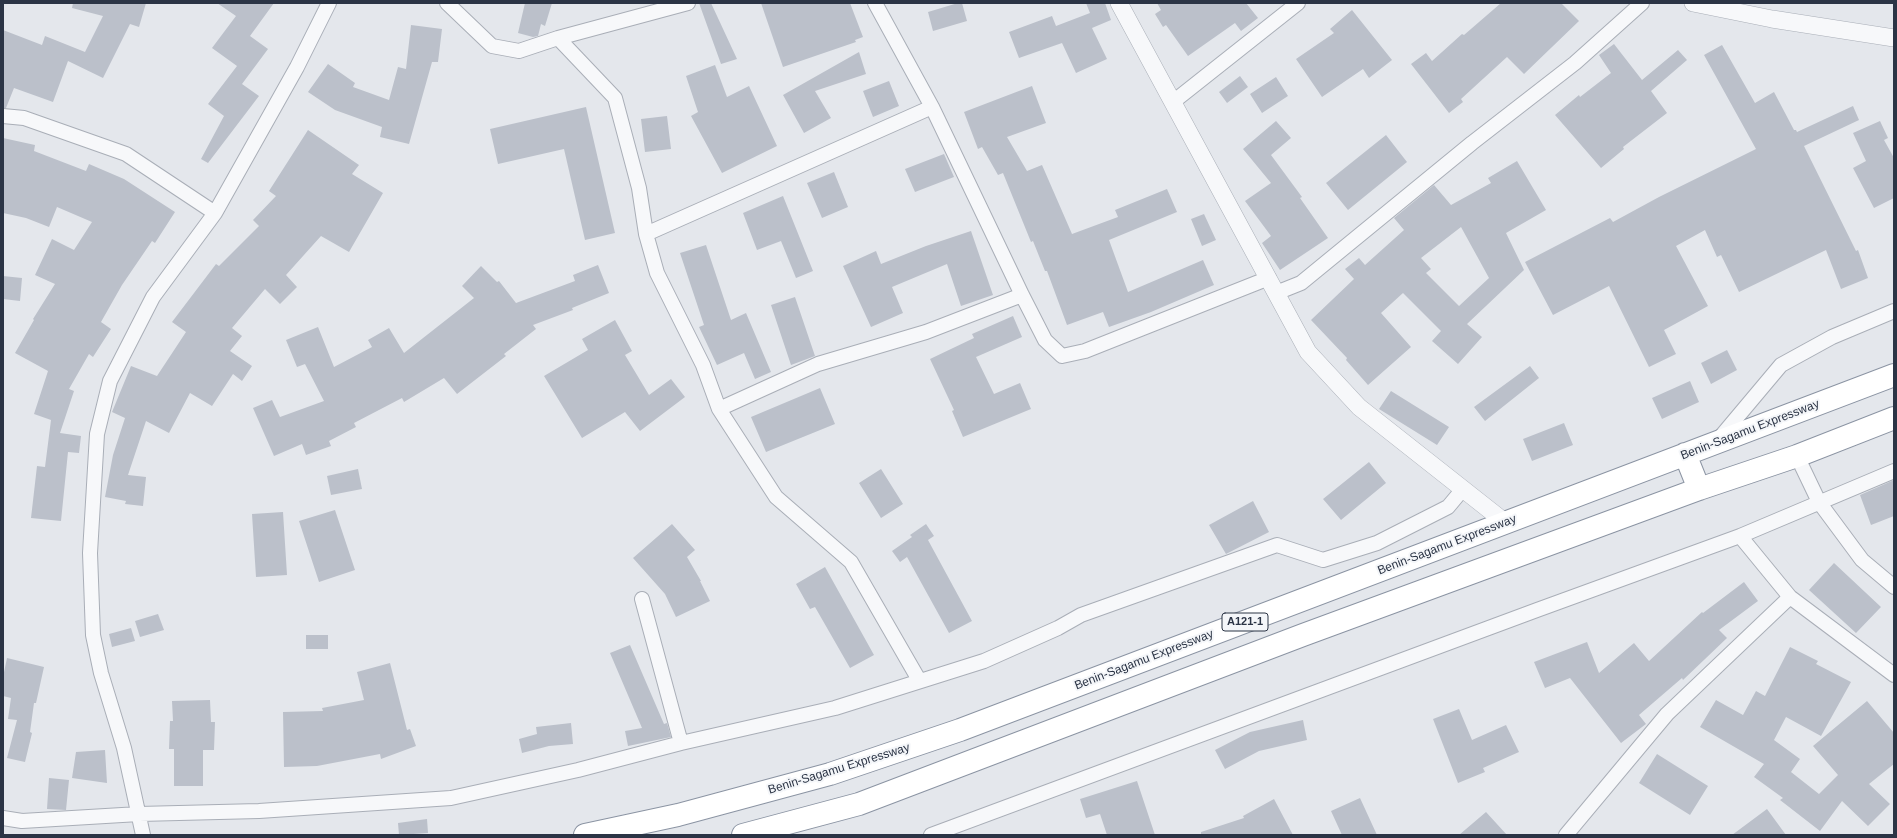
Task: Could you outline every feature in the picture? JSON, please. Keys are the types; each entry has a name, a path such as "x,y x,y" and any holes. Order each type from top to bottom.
{"highway":[{"name":"Benin-Sagamu Expressway","path":"585,835 678,815 830,774 960,730 1894,375"},
{"name":"A121-1","path":"744,835 859,804 1303,635 1699,489 1797,456 1894,418"},
{"path":"1686,454 1699,489"}],"street":[{"path":"143,835 124,748 101,673 93,635 90,553 97,434 110,381 153,297 215,213 297,66 329,3"},
{"path":"447,3 492,46 519,51 558,38 688,3"},
{"path":"875,3 932,107 1045,340 1062,356 1085,351 1269,278"},
{"path":"1119,3 1174,102 1308,352 1359,407 1506,523"},
{"path":"1174,102 1298,3"},
{"path":"1276,293 1301,283 1472,143 1575,63 1642,3"},
{"path":"1693,3 1772,19 1894,38"},
{"path":"558,38 615,98 639,188 646,234 657,273 703,365 719,409 776,497 850,562 919,680"},
{"path":"646,234 932,107"},
{"path":"3,116 24,118 126,154 215,213"},
{"path":"719,409 818,364 926,332 1022,295"},
{"path":"1716,443 1781,365 1832,337 1894,311"},
{"path":"1797,456 1819,502 1862,560 1894,587"},
{"path":"930,835 1740,536 1894,470"},
{"path":"3,818 22,821 139,814 260,811 451,798 578,770 681,743 835,708 984,660 1058,628 1081,615 1277,545 1322,560 1376,543 1448,507 1464,489"},
{"path":"1740,536 1790,597 1894,675"},
{"path":"1566,835 1667,714 1790,597"},
{"path":"642,599 681,743"}],"building":[{"path":"73,3 146,3 139,27 130,24 103,78 68,61 53,102 14,88 6,108 3,108 3,30 42,45 45,36 85,52 103,16 72,8"},
{"path":"217,3 274,3 250,36 268,49 242,84 259,96 208,163 201,159 224,116 208,104 237,66 212,48 236,16"},
{"path":"525,3 552,3 545,26 541,24 538,36 533,37 518,33"},
{"path":"699,3 711,3 737,59 721,64"},
{"path":"761,3 850,3 863,37 855,40 856,42 783,67"},
{"path":"962,3 967,21 933,31 928,12"},
{"path":"1086,3 1105,3 1111,20 1092,28 1107,59 1076,73 1062,43 1019,58 1009,32 1052,16 1056,26 1090,13"},
{"path":"1157,3 1246,3 1258,18 1241,31 1235,23 1188,56 1166,25 1163,27 1155,14 1161,10"},
{"path":"1501,3 1561,3 1579,21 1524,74 1507,57 1461,99 1463,102 1449,113 1411,64 1426,53 1432,61 1462,34 1464,35"},
{"path":"1352,10 1392,60 1369,78 1363,69 1322,97 1296,59 1334,33 1330,29"},
{"path":"411,25 442,29 438,62 432,62 409,144 380,137 382,127 335,110 308,92 328,64 355,83 353,87 389,100 398,67 406,69"},
{"path":"1614,44 1642,80 1678,50 1687,60 1651,91 1667,113 1623,147 1624,149 1601,168 1555,115 1579,95 1580,97 1611,73 1599,55"},
{"path":"1722,45 1755,103 1774,92 1794,130 1797,132 1853,106 1859,120 1804,146 1856,251 1858,250 1868,278 1841,289 1826,250 1739,292 1721,255 1717,257 1705,230 1676,246 1708,306 1664,330 1676,354 1649,367 1609,286 1553,315 1525,262 1610,218 1613,222 1659,197 1756,149 1704,55"},
{"path":"859,52 866,74 815,91 831,118 804,133 783,95"},
{"path":"715,65 727,97 749,86 777,146 722,173 691,116 698,112 686,76"},
{"path":"1240,76 1248,87 1227,103 1219,92"},
{"path":"1276,77 1288,96 1262,113 1250,94"},
{"path":"889,81 899,106 873,117 863,91"},
{"path":"1032,86 1046,123 1007,137 1027,171 1042,165 1072,234 1118,217 1115,210 1167,189 1177,212 1109,240 1128,292 1203,260 1214,285 1151,312 1109,327 1103,312 1067,325 1047,271 1045,271 1033,241 1031,242 1003,173 998,175 982,147 978,149 964,112"},
{"path":"586,107 615,233 585,240 564,149 498,164 490,129"},
{"path":"667,116 671,149 645,152 641,119"},
{"path":"1276,121 1291,138 1271,155 1302,197 1300,198 1328,238 1280,270 1262,243 1271,236 1245,201 1271,183 1243,149"},
{"path":"1880,121 1888,138 1884,140 1894,158 1894,198 1874,208 1853,168 1866,161 1853,133"},
{"path":"308,130 359,165 352,174 383,193 349,252 321,236 286,275 297,287 280,304 265,289 232,328 242,336 230,351 252,366 242,381 233,374 212,406 190,393 169,433 146,421 128,475 146,477 143,506 125,504 126,501 105,497 113,455 125,418 112,412 131,366 157,376 186,332 172,322 216,264 219,266 259,226 253,220 276,196 269,191"},
{"path":"1386,135 1407,162 1348,210 1326,183"},
{"path":"3,138 35,145 34,151 86,171 89,164 124,179 175,212 155,243 152,241 122,285 101,322 111,329 93,357 89,354 69,389 74,391 60,433 81,436 79,453 68,452 61,521 31,518 37,466 45,467 51,420 34,414 48,371 15,353 34,320 33,319 55,284 35,275 52,239 74,250 92,222 57,207 49,227 26,218 3,213"},
{"path":"944,154 954,177 915,192 905,169"},
{"path":"1517,161 1546,210 1506,233 1524,270 1467,324 1482,337 1458,364 1432,341 1441,331 1403,293 1381,313 1411,347 1368,385 1346,360 1347,358 1311,320 1354,279 1345,269 1359,258 1365,265 1404,230 1394,218 1434,185 1451,205 1491,183 1488,178","holes":["1461,227 1489,278 1459,306 1426,273 1431,269 1421,258"]},
{"path":"834,172 848,207 822,218 807,183"},
{"path":"783,196 813,271 796,278 781,241 757,250 743,213"},
{"path":"1204,214 1216,240 1202,246 1191,219"},
{"path":"971,231 993,295 961,306 947,264 892,287 903,313 871,327 843,266 876,251 881,264 926,246"},
{"path":"706,245 731,320 746,313 771,372 755,379 744,353 717,365 699,327 704,325 680,253"},
{"path":"598,265 609,293 572,308 573,310 533,325 536,329 504,354 506,356 457,394 444,378 404,402 402,398 354,423 356,427 329,441 331,446 306,455 302,444 274,456 253,408 272,400 280,417 324,401 305,364 297,367 286,340 318,327 334,367 372,347 368,340 389,328 404,353 474,298 462,286 481,266 497,282 499,281 516,303 575,281 573,275"},
{"path":"3,276 22,278 20,301 3,299"},
{"path":"795,297 815,356 791,365 771,305"},
{"path":"1013,316 1022,337 976,357 994,394 1020,383 1031,409 963,437 952,411 954,410 930,359 974,338 972,334"},
{"path":"615,320 632,351 625,355 649,395 671,379 685,397 640,431 625,412 582,438 544,376 588,350 582,339"},
{"path":"1727,350 1737,370 1711,384 1701,363"},
{"path":"1530,366 1539,378 1485,421 1474,407"},
{"path":"1690,381 1699,402 1662,419 1652,398"},
{"path":"820,388 835,424 766,452 751,417"},
{"path":"1391,391 1449,427 1437,445 1379,409"},
{"path":"1564,423 1573,445 1532,461 1523,439"},
{"path":"1369,462 1386,483 1341,520 1323,499"},
{"path":"358,469 362,489 331,495 327,476"},
{"path":"881,469 903,504 881,518 859,483"},
{"path":"1894,480 1894,516 1871,525 1860,495"},
{"path":"1253,501 1269,532 1226,554 1209,525"},
{"path":"335,510 355,570 319,582 299,521"},
{"path":"283,512 287,575 256,577 252,514"},
{"path":"672,524 695,550 687,557 701,581 710,601 676,617 665,594 633,558"},
{"path":"926,524 934,536 928,540 972,621 949,633 907,557 900,562 892,551 912,537 910,535"},
{"path":"1834,563 1881,607 1856,633 1809,590"},
{"path":"825,567 874,655 850,668 815,607 810,609 796,584"},
{"path":"1744,582 1758,601 1719,630 1727,638 1683,680 1682,678 1639,715 1646,724 1621,743 1570,678 1545,688 1534,662 1587,642 1599,673 1634,643 1649,661 1702,612 1703,613"},
{"path":"158,614 164,630 140,637 135,621"},
{"path":"131,628 135,641 112,647 109,634"},
{"path":"306,635 328,635 328,649 306,649"},
{"path":"630,645 664,724 667,723 671,737 628,746 625,731 642,728 610,653"},
{"path":"1790,647 1818,661 1816,664 1851,682 1821,736 1786,717 1774,740 1800,759 1791,772 1819,794 1838,775 1813,746 1867,701 1894,733 1894,764 1869,784 1890,804 1868,826 1842,801 1820,831 1780,800 1783,798 1754,777 1764,764 1700,727 1716,700 1743,715 1756,691 1765,696"},
{"path":"7,658 44,667 36,703 34,703 30,732 32,733 25,762 7,758 17,720 8,719 11,698 3,696 3,677"},
{"path":"390,663 407,730 410,729 416,746 381,759 380,754 317,766 284,767 283,712 323,711 322,708 364,700 357,672"},
{"path":"210,700 211,722 215,722 214,750 203,750 203,786 174,786 174,749 169,749 170,721 173,721 172,701"},
{"path":"1459,709 1472,740 1506,725 1519,752 1483,768 1485,772 1458,783 1433,719"},
{"path":"1303,720 1307,740 1259,751 1225,769 1215,750 1250,732"},
{"path":"571,723 573,744 549,746 522,753 519,739 537,734 536,727"},
{"path":"105,750 107,783 72,778 76,752"},
{"path":"1657,754 1708,786 1690,815 1639,783"},
{"path":"49,778 69,780 66,810 47,809"},
{"path":"1137,781 1155,835 1107,835 1100,814 1086,818 1080,799"},
{"path":"1360,798 1377,835 1342,835 1331,811"},
{"path":"1274,799 1293,835 1201,835 1201,832 1244,818 1243,816"},
{"path":"1767,809 1786,835 1732,835"},
{"path":"1486,812 1507,835 1459,835"},
{"path":"427,819 428,833 399,835 398,823"}]}
